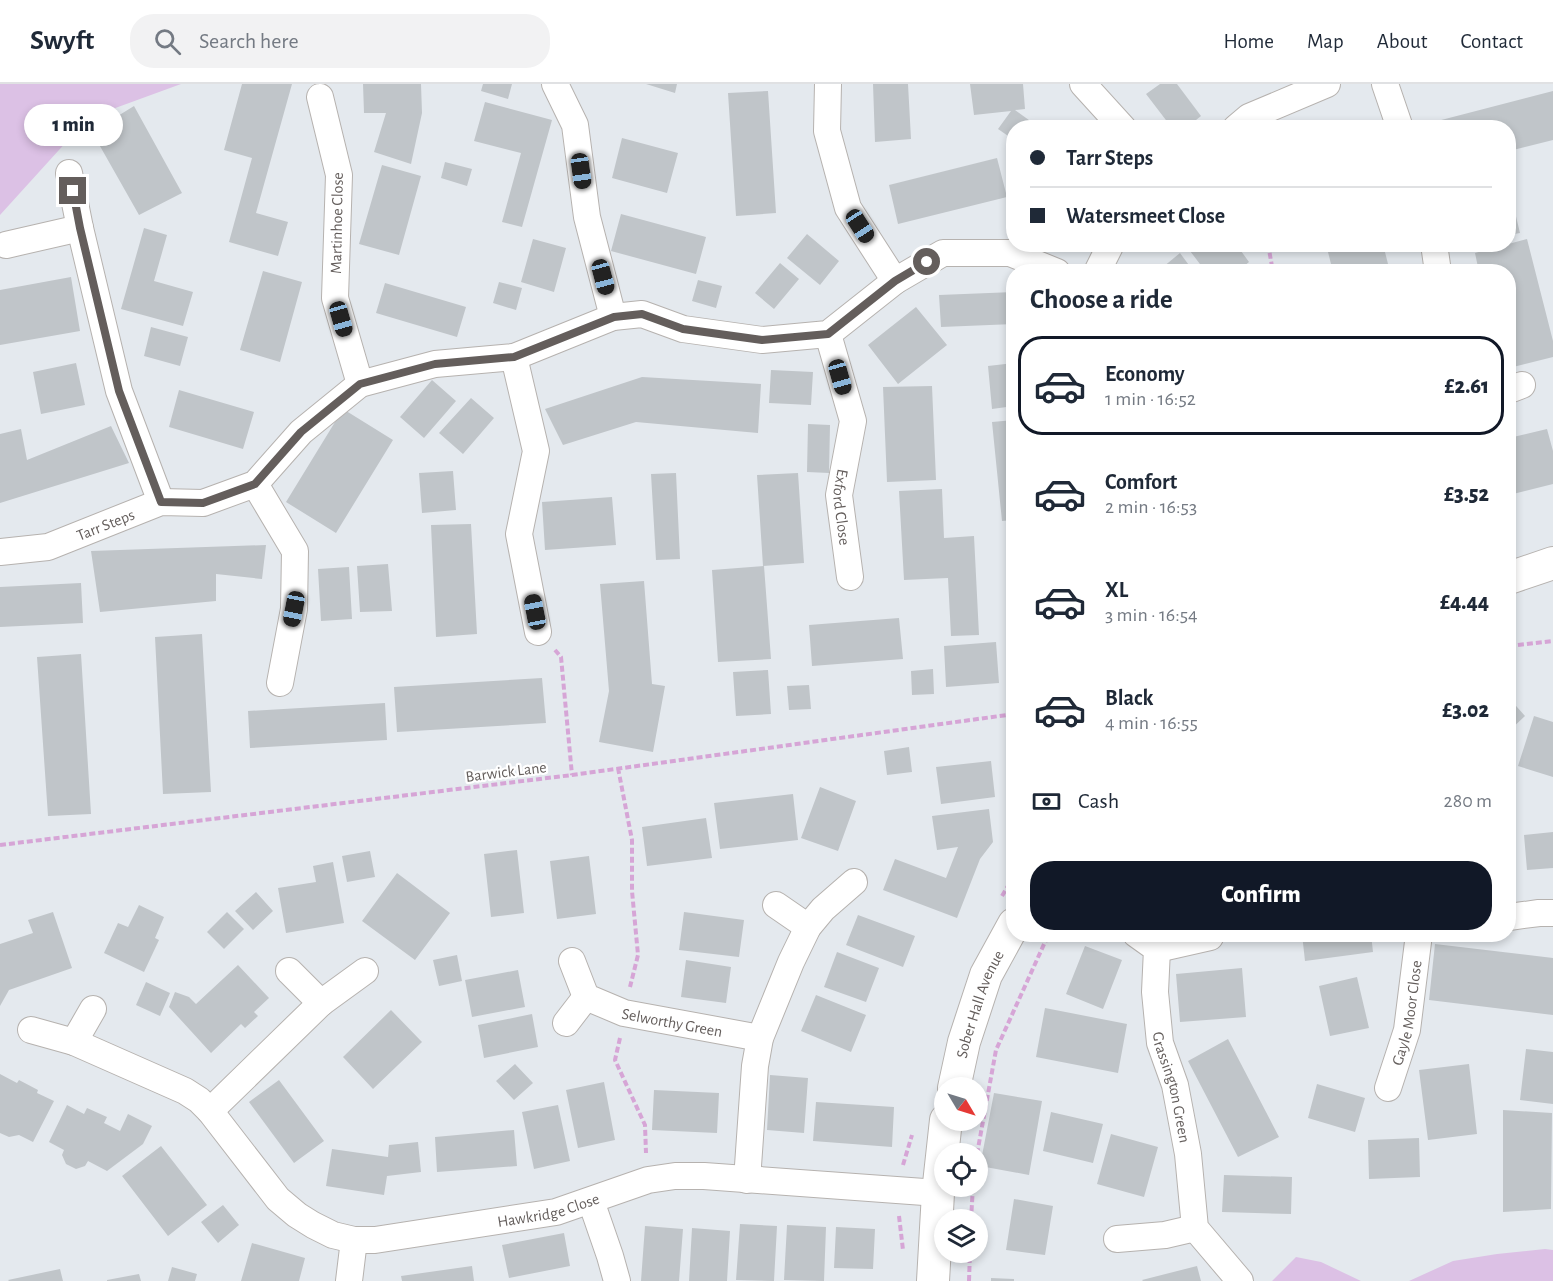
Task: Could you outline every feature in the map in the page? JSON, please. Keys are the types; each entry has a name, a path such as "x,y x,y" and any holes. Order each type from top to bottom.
{"street":[{"path":"555,84 575,125 587,216 614,317"},
{"path":"828,84 827,130 848,208 895,281"},
{"path":"1083,84 1116,120"},
{"path":"1245,120 1327,84"},
{"path":"1385,84 1397,120"},
{"name":"Martinhoe Close","path":"320,97 339,175 334,297 360,384"},
{"path":"69,173 119,391 161,502"},
{"path":"6,244 80,228"},
{"path":"828,334 895,281 943,253 1010,253 1037,264"},
{"name":"Tarr Steps","path":"0,552 48,547 161,502 203,503 255,484 301,432 360,384 435,364 514,357 614,317 642,314 683,329 762,340 828,334"},
{"name":"Exford Close","path":"828,334 853,421 839,495 850,577"},
{"path":"514,357 536,451 519,534 538,632"},
{"path":"255,484 295,550 294,609 280,683"},
{"path":"1516,576 1553,563"},
{"path":"747,1180 755,1066 760,1038 808,927 823,909 854,882"},
{"path":"776,906 808,927"},
{"path":"1516,916 1553,913"},
{"name":"Sober Hall Avenue","path":"956,1077 964,1042 986,975 1006,939"},
{"name":"Grassington Green","path":"1147,942 1160,1044 1175,1085 1188,1154 1195,1228"},
{"name":"Gayle Moor Close","path":"1388,1088 1407,1030 1418,942"},
{"path":"566,1023 586,997 572,962"},
{"path":"289,971 321,1002"},
{"path":"210,1112 321,1002 364,971"},
{"name":"Selworthy Green","path":"586,997 624,1013 760,1038"},
{"path":"74,1042 93,1009"},
{"name":"Hawkridge Close","path":"31,1030 74,1042 185,1091 199,1100 279,1199 313,1225 333,1235 354,1240 375,1240 556,1212 648,1180 675,1176 704,1176 934,1193"},
{"path":"933,1281 938,1197"},
{"path":"591,1201 616,1281"},
{"path":"1117,1239 1164,1235 1195,1228 1240,1281"},
{"path":"349,1281 354,1240"}],"path":[{"path":"538,632 561,657 572,775"},
{"path":"1516,645 1553,640"},
{"name":"Barwick Lane","path":"0,845 572,775 1006,715"},
{"path":"618,768 632,840 632,891 638,955 615,1060 645,1125 648,1180"},
{"path":"979,1143 996,1050 1045,942"},
{"path":"969,1281 970,1263"}],"shaded area":[{"path":"0,84 181,84 88,118 0,215"},
{"path":"1545,1249 1553,1250 1553,1281 1409,1281 1453,1261"},
{"path":"1296,1257 1321,1262 1361,1281 1272,1281"}],"building":[{"path":"242,84 292,84 256,213 288,222 278,256 229,242 252,158 224,150"},
{"path":"363,84 421,84 422,113 411,164 374,152 386,113 364,113"},
{"path":"483,84 512,84 508,99 481,91"},
{"path":"646,84 677,84 675,93"},
{"path":"873,84 908,84 911,139 875,142"},
{"path":"970,84 1023,84 1025,109 1015,110 1029,120 1006,120 1006,134 998,129 1011,111 974,115"},
{"path":"1160,84 1177,84 1201,116 1196,120 1166,120 1146,94"},
{"path":"768,91 776,213 736,216 728,93"},
{"path":"1553,91 1553,140 1516,149 1516,120 1441,120"},
{"path":"485,102 552,120 522,227 502,222 521,153 474,141"},
{"path":"134,106 182,193 139,215 92,132"},
{"path":"622,138 678,153 667,193 612,178"},
{"path":"997,158 1006,197 898,224 889,185"},
{"path":"445,162 472,169 467,186 441,178"},
{"path":"382,165 421,176 399,255 359,244"},
{"path":"621,214 706,237 696,274 611,251"},
{"path":"1516,216 1520,233 1516,234"},
{"path":"144,228 167,235 154,281 193,292 183,326 121,309"},
{"path":"807,234 839,261 820,285 787,258"},
{"path":"533,239 566,248 554,292 521,282"},
{"path":"1527,239 1553,341 1553,357 1516,366 1516,264 1477,264 1475,253 1516,252 1516,242"},
{"path":"1191,252 1242,252 1249,262 1247,264 1200,264"},
{"path":"1328,252 1385,252 1388,264 1331,264"},
{"path":"1180,253 1188,264 1167,264"},
{"path":"780,263 799,279 774,309 755,293"},
{"path":"263,271 302,282 280,362 240,350"},
{"path":"71,277 80,331 0,345 0,290"},
{"path":"698,280 722,286 716,308 692,301"},
{"path":"499,282 522,288 516,310 493,303"},
{"path":"385,283 466,307 457,337 376,313"},
{"path":"1006,292 1006,324 941,327 939,295"},
{"path":"916,307 947,345 898,384 868,345"},
{"path":"151,327 188,337 180,366 144,356"},
{"path":"76,363 85,405 41,414 33,372"},
{"path":"1006,364 1006,407 992,409 988,366"},
{"path":"771,370 813,372 811,405 769,403"},
{"path":"642,377 761,384 758,433 636,422 563,445 545,409"},
{"path":"432,380 456,401 424,438 400,417"},
{"path":"932,386 936,480 887,482 883,387"},
{"path":"179,390 254,412 243,449 169,427"},
{"path":"471,398 494,418 463,454 439,433"},
{"path":"343,409 393,440 336,533 286,502"},
{"path":"1006,421 1006,521 1002,521 992,422"},
{"path":"808,424 830,425 829,473 807,472"},
{"path":"111,426 129,463 0,503 0,434 21,429 27,460"},
{"path":"1547,429 1553,451 1553,484 1516,493 1516,436"},
{"path":"453,471 456,510 422,513 419,473"},
{"path":"676,473 680,559 656,560 651,474"},
{"path":"798,473 804,563 763,566 757,475"},
{"path":"942,489 944,538 974,536 979,635 951,636 948,578 904,580 899,491"},
{"path":"612,497 616,545 545,550 542,502"},
{"path":"471,524 477,634 436,637 431,525"},
{"path":"266,545 262,579 216,574 216,601 100,612 91,551"},
{"path":"388,564 392,611 360,612 357,566"},
{"path":"764,566 771,659 718,662 712,570"},
{"path":"349,567 352,619 321,621 318,569"},
{"path":"644,581 652,684 665,686 653,752 599,742 609,691 600,584"},
{"path":"81,583 83,623 0,627 0,587"},
{"path":"899,618 903,659 812,666 809,625"},
{"path":"202,634 211,792 163,794 155,637"},
{"path":"996,642 999,683 946,687 944,646"},
{"path":"81,654 91,814 48,816 37,657"},
{"path":"933,669 934,694 912,695 911,671"},
{"path":"768,670 771,714 736,716 733,672"},
{"path":"542,678 546,723 397,732 394,687"},
{"path":"809,685 811,709 789,710 787,686"},
{"path":"385,703 387,740 250,748 248,711"},
{"path":"1516,706 1525,716 1516,724"},
{"path":"1534,716 1553,722 1553,777 1518,766"},
{"path":"909,747 912,772 887,775 884,751"},
{"path":"991,761 995,797 941,804 936,767"},
{"path":"820,787 856,801 838,851 801,838"},
{"path":"793,794 798,840 720,849 714,803"},
{"path":"989,809 993,842 980,859 957,918 883,890 895,859 946,878 958,847 937,850 932,816"},
{"path":"706,818 712,858 647,866 642,827"},
{"path":"1553,832 1553,868 1527,870 1524,835"},
{"path":"517,850 524,913 491,917 484,854"},
{"path":"370,851 375,877 347,882 342,856"},
{"path":"589,856 596,914 557,919 550,861"},
{"path":"333,862 344,923 286,933 278,888 316,882 313,866"},
{"path":"397,873 450,913 415,960 362,921"},
{"path":"256,892 273,911 253,930 235,911"},
{"path":"139,905 164,917 155,938 159,940 144,972 104,953 118,923 128,927"},
{"path":"53,912 72,968 9,990 0,1006 0,944 33,933 28,920"},
{"path":"227,912 244,929 224,949 207,932"},
{"path":"684,912 744,920 739,957 679,950"},
{"path":"858,915 915,936 903,967 846,945"},
{"path":"1303,942 1372,942 1373,952 1305,961"},
{"path":"1435,944 1553,958 1553,1015 1429,1000"},
{"path":"1085,946 1122,960 1103,1009 1066,994"},
{"path":"837,952 879,968 866,1002 824,987"},
{"path":"457,955 462,981 439,986 433,960"},
{"path":"686,960 731,967 726,1003 681,997"},
{"path":"238,965 269,998 254,1012 258,1016 245,1028 241,1024 211,1053 169,1007 175,992 189,997 196,1004"},
{"path":"1242,968 1246,1017 1180,1022 1176,974"},
{"path":"518,970 525,1007 472,1017 465,980"},
{"path":"1357,977 1369,1028 1330,1036 1319,986"},
{"path":"146,982 170,993 160,1016 136,1005"},
{"path":"816,995 866,1015 851,1052 801,1031"},
{"path":"1045,1008 1127,1024 1118,1073 1036,1057"},
{"path":"391,1010 422,1042 373,1089 343,1057"},
{"path":"532,1014 538,1047 484,1058 478,1025"},
{"path":"1228,1039 1279,1137 1238,1157 1188,1061"},
{"path":"1526,1049 1553,1052 1553,1104 1520,1100"},
{"path":"515,1064 533,1083 514,1100 496,1081"},
{"path":"1469,1064 1477,1134 1428,1140 1419,1070"},
{"path":"0,1074 17,1083 19,1080 38,1090 37,1093 54,1101 33,1142 19,1135 9,1137 0,1133"},
{"path":"770,1075 808,1078 804,1133 767,1130"},
{"path":"279,1080 324,1141 294,1163 249,1102"},
{"path":"604,1082 615,1140 578,1148 566,1090"},
{"path":"1317,1084 1365,1098 1355,1132 1308,1118"},
{"path":"654,1090 719,1093 717,1133 652,1130"},
{"path":"994,1093 1042,1101 1029,1175 988,1167 988,1143 984,1143"},
{"path":"816,1102 894,1107 892,1147 813,1141"},
{"path":"67,1105 84,1114 87,1108 107,1117 104,1123 120,1131 128,1114 152,1126 143,1144 107,1171 88,1161 85,1166 76,1169 66,1164 62,1155 64,1150 49,1142"},
{"path":"558,1105 570,1161 534,1169 522,1112"},
{"path":"1503,1110 1552,1113 1551,1209 1503,1212"},
{"path":"1051,1112 1103,1124 1093,1163 1043,1151"},
{"path":"514,1130 517,1166 437,1172 435,1137"},
{"path":"1111,1134 1158,1147 1144,1197 1097,1184"},
{"path":"1419,1138 1420,1177 1369,1179 1368,1140"},
{"path":"418,1142 421,1172 387,1176 384,1195 326,1186 332,1149 388,1157 389,1145"},
{"path":"161,1146 207,1205 168,1236 122,1176"},
{"path":"1224,1175 1292,1177 1291,1214 1222,1212"},
{"path":"1014,1199 1053,1206 1045,1255 1006,1250"},
{"path":"223,1205 239,1225 218,1243 201,1222"},
{"path":"740,1224 777,1226 774,1281 736,1280"},
{"path":"787,1225 826,1227 824,1281 784,1280"},
{"path":"645,1226 683,1229 679,1281 641,1281"},
{"path":"836,1227 875,1229 873,1269 834,1268"},
{"path":"692,1228 730,1231 727,1281 689,1281"},
{"path":"564,1233 570,1266 509,1278 502,1245"},
{"path":"252,1243 305,1258 299,1281 241,1281"},
{"path":"472,1266 474,1281 402,1281 401,1276"},
{"path":"1197,1266 1201,1281 1142,1280"},
{"path":"172,1267 197,1274 195,1281 168,1281"},
{"path":"60,1269 63,1281 8,1280"},
{"path":"139,1274 141,1281 107,1281 107,1280"},
{"path":"991,1278 1014,1279 1014,1281 991,1281"}],"route":[{"path":"73,191 119,391 161,502 203,503 255,484 301,432 360,384 435,364 514,357 614,317 642,314 683,329 762,340 828,334 895,281 927,262"}]}
